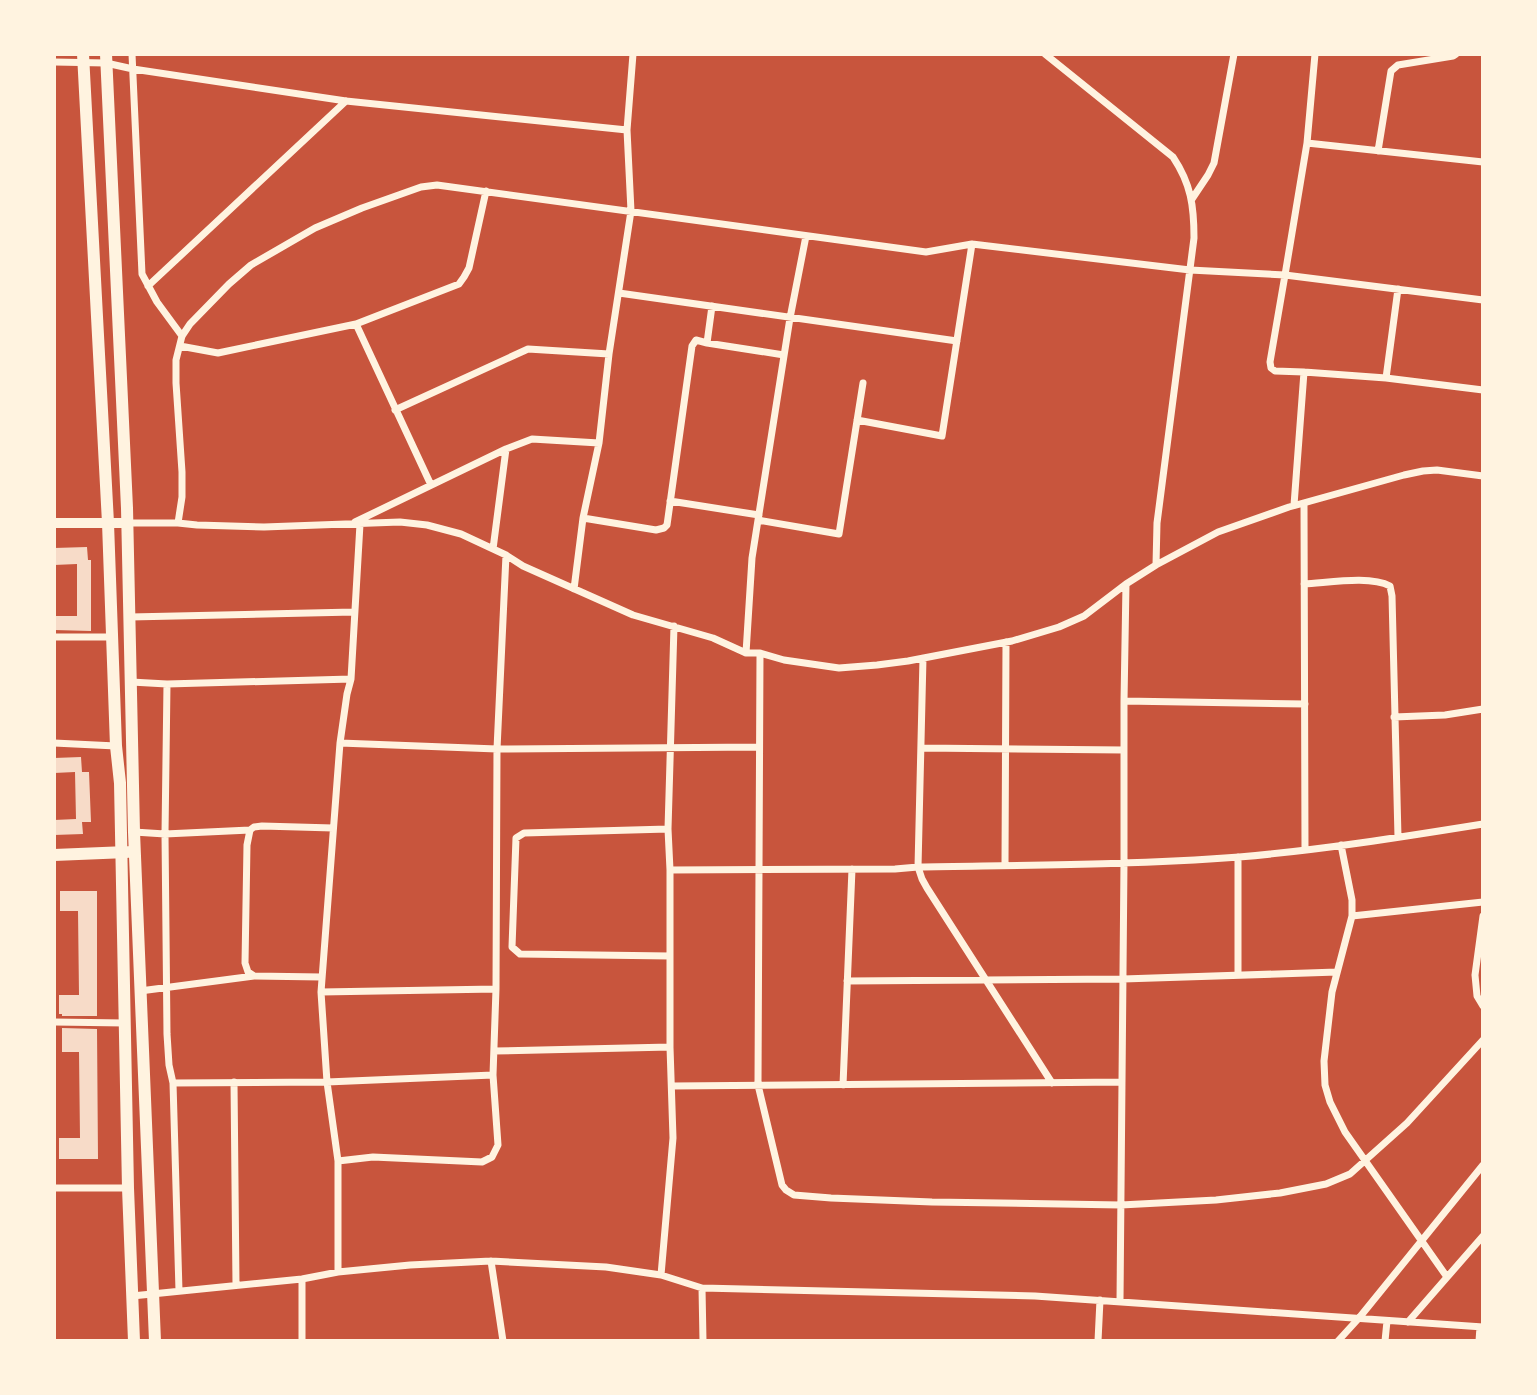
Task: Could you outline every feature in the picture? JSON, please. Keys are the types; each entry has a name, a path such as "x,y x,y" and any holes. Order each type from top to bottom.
{"main road":[{"path":"83,58 108,523 116,746 140,991 155,1341"},
{"path":"106,59 128,523 134,832 128,852 125,1023 134,1341"},
{"path":"54,855 128,852"}],"street":[{"path":"132,54 142,268 157,302 182,336"},
{"path":"575,589 583,518 599,443 609,354 631,211 626,130 633,54"},
{"path":"1045,54 1173,157 1181,169 1192,199 1194,238 1157,523 1156,565"},
{"path":"1192,199 1214,163 1234,54"},
{"path":"1315,54 1307,143 1271,368 1275,371 1386,378 1483,390"},
{"path":"1378,151 1391,71 1398,65 1456,54"},
{"path":"57,59 106,59 132,69 346,101 626,130"},
{"path":"148,286 346,101"},
{"path":"1307,143 1483,162"},
{"path":"178,523 183,485 176,360 182,336 190,324 251,265 315,228 421,187 437,185 486,191 926,252 972,244 1190,270 1284,275 1483,300"},
{"path":"180,346 218,353 356,324 459,284 469,268 486,191"},
{"path":"746,653 752,558 790,318 806,236"},
{"path":"857,420 942,436 972,244"},
{"path":"1386,378 1398,289"},
{"path":"619,293 957,341"},
{"path":"707,343 712,306"},
{"path":"356,324 431,485"},
{"path":"583,518 656,530 662,530 667,525 692,346 696,340 784,355"},
{"path":"395,410 528,349 609,354"},
{"path":"1294,505 1304,372"},
{"path":"670,501 839,534 863,383"},
{"path":"351,523 532,439 599,443"},
{"path":"493,549 506,449"},
{"path":"54,523 178,523 264,527 351,523 426,525 461,534 523,566 633,615 713,638 746,653 839,667 923,658 1006,642 1059,627 1084,616 1156,565 1218,532 1294,505 1423,471 1437,470 1483,477"},
{"path":"1304,503 1305,850"},
{"path":"338,1272 338,1161 327,1082 321,977 340,743 346,694 351,679 360,524"},
{"path":"338,1161 373,1157 482,1163 492,1157 498,1145 493,1075 497,749 506,555"},
{"path":"1304,584 1369,580 1390,586 1398,837"},
{"path":"1119,1301 1126,584"},
{"path":"130,617 354,612"},
{"path":"661,1275 673,1138 668,829 674,626"},
{"path":"54,637 112,637"},
{"path":"1005,865 1006,642"},
{"path":"760,653 758,1085 782,1185 786,1191 794,1195 919,1202 1121,1205 1216,1200 1280,1193 1326,1184 1350,1174 1407,1123 1483,1040"},
{"path":"923,658 918,867 922,879 1052,1083"},
{"path":"131,682 167,684 351,679"},
{"path":"167,684 165,834 168,1048 173,1083 178,1291"},
{"path":"1124,701 1305,704"},
{"path":"1394,717 1445,715 1483,709"},
{"path":"54,743 116,746"},
{"path":"340,743 497,749 759,747"},
{"path":"921,748 1124,750"},
{"path":"670,870 852,869 1238,857 1483,824"},
{"path":"134,832 165,834 250,830 262,825 333,828"},
{"path":"668,829 524,833 516,838 512,947 520,954 670,956"},
{"path":"250,830 247,845 245,963 248,972 254,976"},
{"path":"1341,845 1352,900 1352,916 1332,992 1326,1047 1325,1085 1329,1102 1345,1132 1447,1277"},
{"path":"1238,857 1238,975"},
{"path":"843,1085 852,869"},
{"path":"1352,916 1483,902"},
{"path":"1483,916 1475,975 1477,996 1483,1006"},
{"path":"847,981 1123,979 1337,972"},
{"path":"140,991 254,976 321,977"},
{"path":"321,992 496,989"},
{"path":"54,1022 125,1023"},
{"path":"494,1051 670,1048"},
{"path":"173,1083 327,1082 493,1075"},
{"path":"234,1082 236,1285"},
{"path":"672,1086 1122,1082"},
{"path":"1338,1341 1483,1165"},
{"path":"54,1188 128,1188"},
{"path":"1408,1322 1483,1236"},
{"path":"132,1296 302,1279 338,1272 491,1261 606,1267 661,1275 702,1288 1035,1296 1481,1327 1479,1341"},
{"path":"491,1261 503,1341"},
{"path":"302,1279 302,1341"},
{"path":"702,1288 703,1341"},
{"path":"1098,1341 1100,1300"},
{"path":"1385,1341 1387,1321"}],"building":[{"path":"87,547 88,560 91,560 91,631 54,630 54,616 77,616 77,564 54,565 54,548"},
{"path":"81,757 82,772 89,772 91,822 82,822 83,834 54,835 54,820 76,819 75,772 54,773 54,758"},
{"path":"60,891 97,891 97,1016 59,1014 59,995 79,995 78,911 60,911"},
{"path":"62,1028 97,1029 98,1159 59,1159 59,1138 80,1138 79,1052 62,1052"}]}
